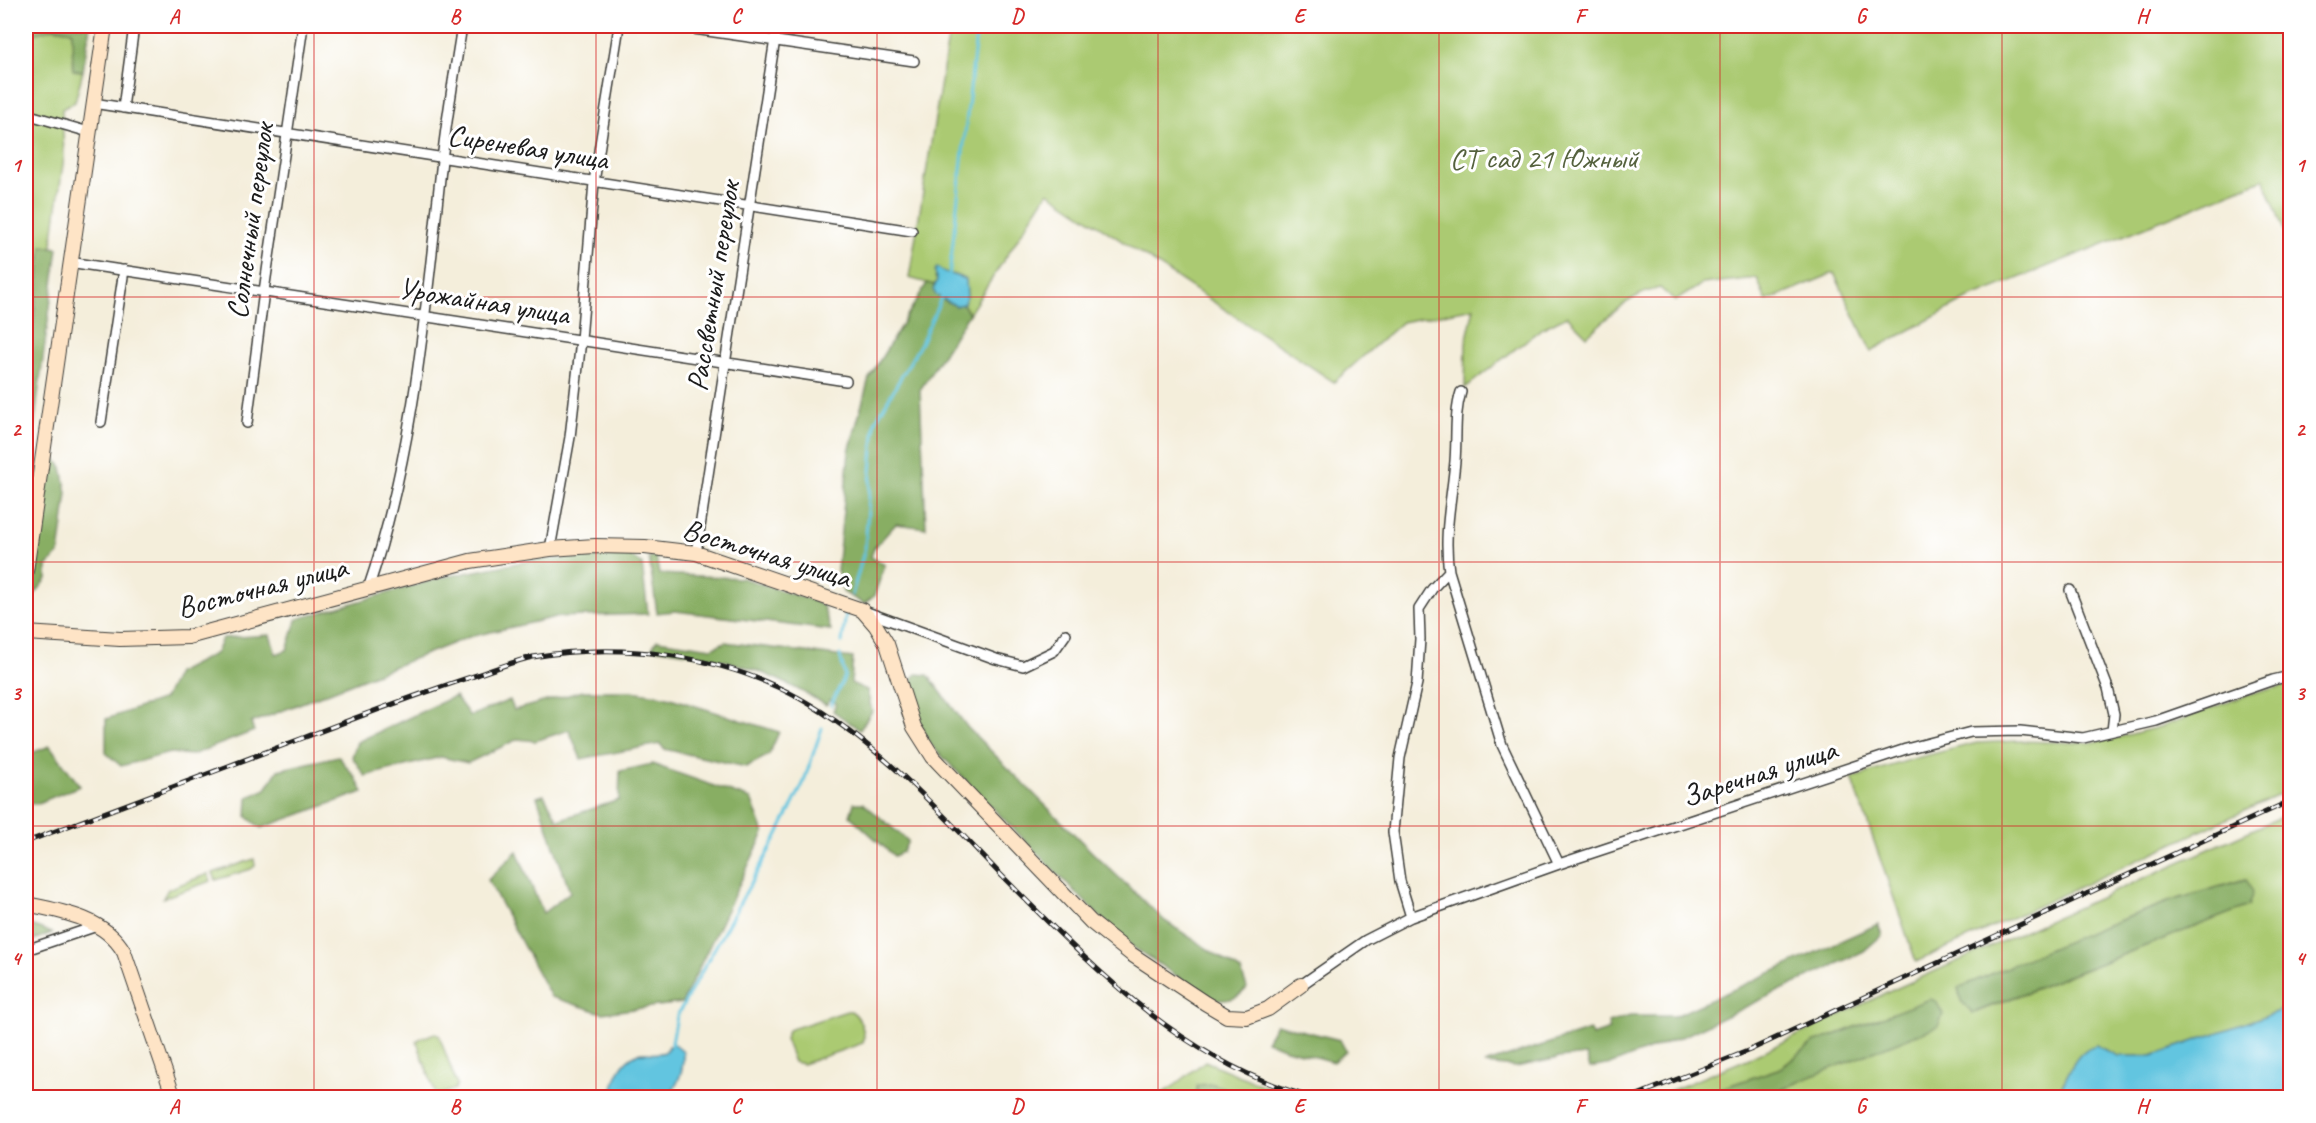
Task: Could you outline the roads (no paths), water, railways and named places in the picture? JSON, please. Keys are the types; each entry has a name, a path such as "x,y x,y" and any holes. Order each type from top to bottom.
{"street":[{"path":"26,571 105,26"},
{"path":"123,108 134,26"},
{"name":"Солнечный переулок","path":"247,423 303,26"},
{"path":"368,589 386,536 405,448 426,316 443,158 462,26"},
{"path":"550,549 570,437 581,340 594,182 619,26"},
{"path":"673,26 914,61"},
{"name":"Рассветный переулок","path":"696,553 777,26"},
{"name":"Сиреневая улица","path":"93,103 912,231"},
{"path":"26,114 89,132"},
{"name":"Урожайная улица","path":"69,262 846,381"},
{"path":"101,422 120,269"},
{"path":"1461,392 1456,407 1453,487 1447,527 1446,553 1449,571 1502,745 1558,864"},
{"name":"Восточная улица","path":"26,633 120,639 188,637 470,561 550,549 595,546 645,547 696,553 861,610 876,626 887,644 914,727 933,757 1091,922 1131,954 1227,1016 1247,1017 1268,1009 1301,985"},
{"path":"1411,917 1400,880 1393,832 1400,758 1418,683 1419,609 1449,571"},
{"path":"2070,590 2108,688 2114,714 2112,731"},
{"path":"861,610 996,659 1023,666 1054,651 1066,634"},
{"name":"Заречная улица","path":"1301,985 1366,940 1411,917 1558,864 1906,749 1971,732 2020,731 2083,738 2156,721 2290,676"},
{"path":"26,904 68,915 110,933 124,952 174,1098"},
{"path":"26,950 97,926"}],"water":[{"path":"937,267 966,280 967,297 963,304 956,306 936,295 933,290 937,281 935,271"},
{"path":"2290,1007 2290,1097 2056,1097 2076,1059 2088,1048 2096,1045 2118,1056 2152,1056"},
{"path":"674,1045 683,1051 683,1064 678,1081 669,1097 613,1097 616,1078 626,1061 637,1054 665,1052 669,1046"}],"waterway":[{"path":"949,277 977,26"},
{"path":"852,595 865,548 875,422 921,343 943,294"},
{"path":"842,642 846,613"},
{"path":"831,705 845,676 840,655"},
{"path":"671,1048 677,1016 776,838 803,784 822,728"}],"railway":[{"path":"26,842 389,705 505,665 533,657 567,653 601,651 669,655 736,671 768,683 828,716 856,736 908,780 1073,946 1145,1009 1183,1037 1224,1062 1267,1082 1314,1098"},
{"path":"1630,1098 1750,1050 2290,801"}],"park label":[{"name":"СТ сад 21 Южный","path":"1544,158"}]}
